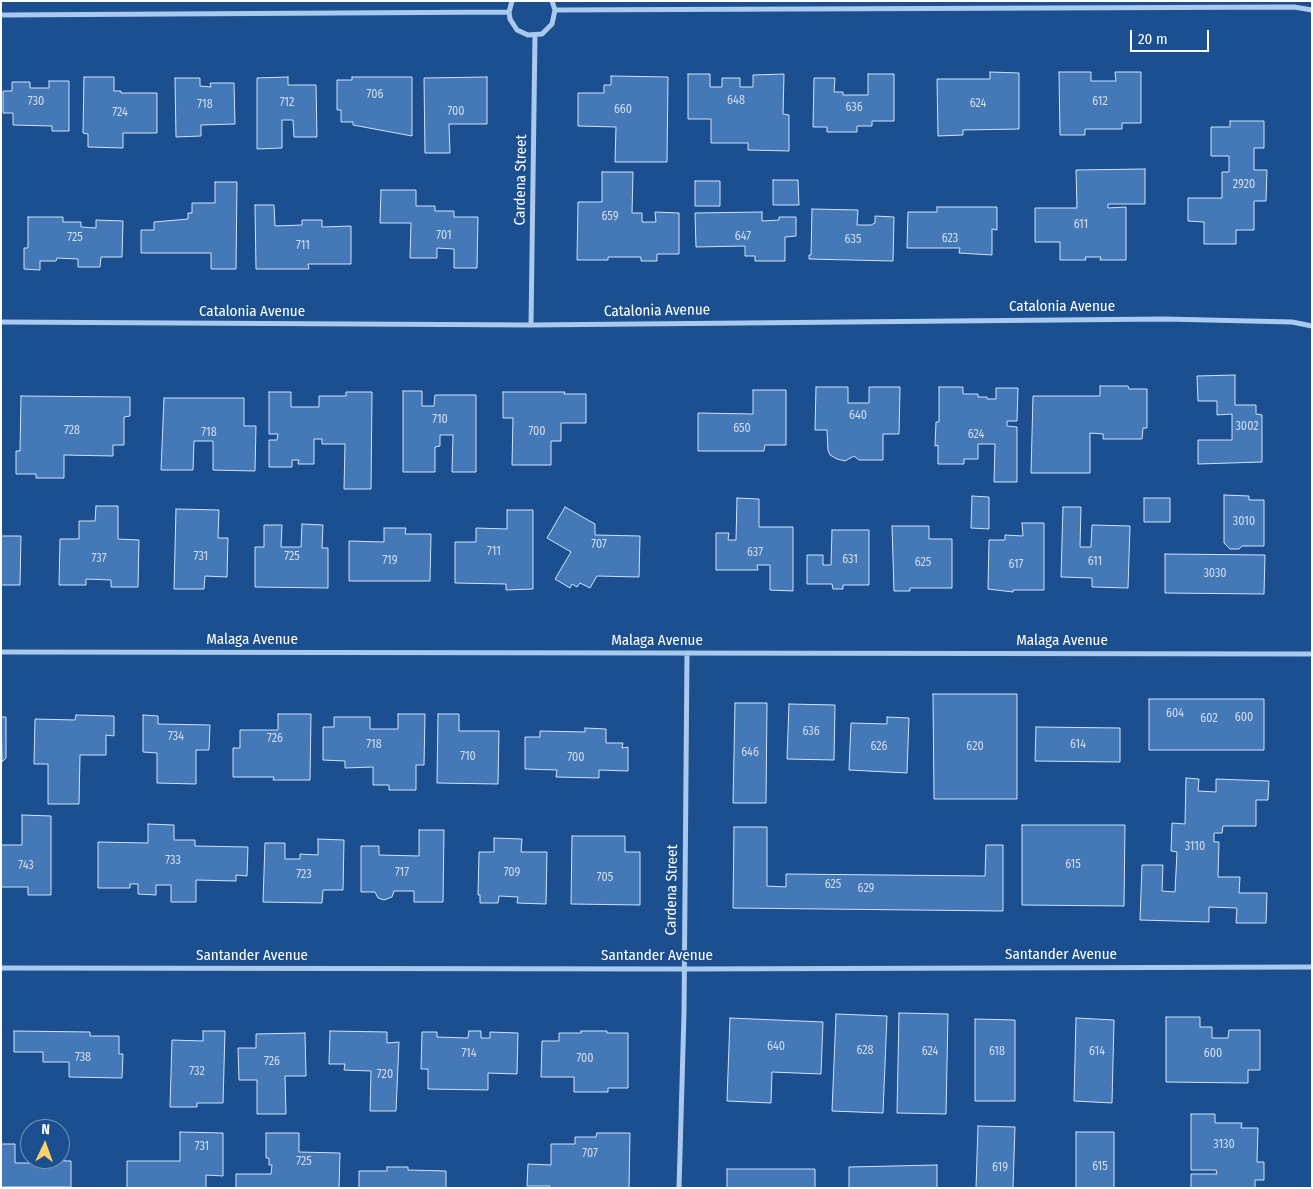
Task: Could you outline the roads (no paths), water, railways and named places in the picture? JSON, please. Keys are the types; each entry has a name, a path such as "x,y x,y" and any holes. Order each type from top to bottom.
{"street":[{"path":"512,1 509,12 510,19 517,30 528,36 548,30 556,10 552,1"},
{"path":"556,10 1294,7 1312,10"},
{"path":"1,15 509,12"},
{"name":"Cardena Street","path":"531,325 535,35"},
{"name":"Catalonia Avenue","path":"1,322 531,325 1165,320 1292,322 1312,326"},
{"name":"Malaga Avenue","path":"1,652 1312,654"},
{"name":"Cardena Street","path":"679,1188 688,653"},
{"name":"Santander Avenue","path":"1,968 684,969 1312,967"}]}
